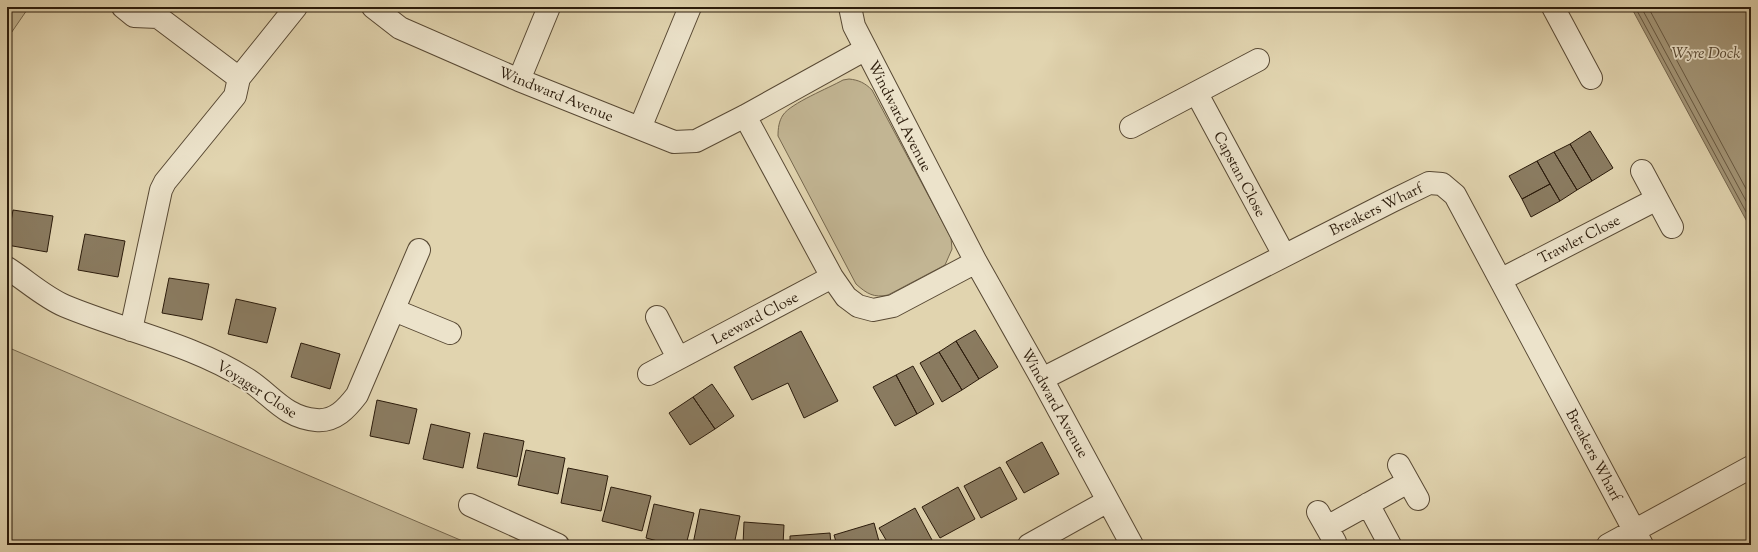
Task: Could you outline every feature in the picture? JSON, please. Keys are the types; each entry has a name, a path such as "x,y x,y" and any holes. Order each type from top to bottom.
{"street":[{"path":"123,7 134,16 158,17 239,78"},
{"path":"132,330 161,190 169,175 235,96 239,78 296,7"},
{"name":"Windward Avenue","path":"373,7 400,28 520,80 674,142 696,141 745,116 866,49 976,262 1042,379 1132,545"},
{"path":"520,80 549,7"},
{"path":"640,128 690,7"},
{"path":"850,7 854,26 866,49"},
{"path":"1553,7 1592,78"},
{"path":"1131,127 1197,94 1258,60"},
{"name":"Capstan Close","path":"1197,94 1284,255"},
{"path":"745,116 832,277 846,296 858,306 873,310 893,306 976,262"},
{"path":"1642,171 1672,227"},
{"name":"Breakers Wharf","path":"1042,379 1418,188 1429,183 1442,184 1455,195 1502,279 1638,538"},
{"name":"Trawler Close","path":"1502,279 1656,199"},
{"name":"Voyager Close","path":"7,268 64,305 211,359 249,380 273,401 300,418 318,421 335,418 348,408 357,395 419,250"},
{"name":"Leeward Close","path":"649,374 832,277"},
{"path":"394,310 450,333"},
{"path":"656,317 678,358"},
{"path":"1608,545 1638,538 1751,467"},
{"path":"1327,527 1408,482"},
{"path":"1043,542 1108,501"},
{"path":"1368,504 1390,545"},
{"path":"470,505 558,545"}],"shaded area":[{"path":"7,7 29,7 7,39"},
{"path":"849,79 862,82 872,90 951,238 952,249 945,265 888,295 879,296 871,294 856,284 778,136 781,120 787,110 843,80"},
{"path":"7,347 472,545 7,545"}],"water":[{"name":"Wyre Dock","path":"1631,7 1751,7 1751,229"}],"building":[{"path":"1590,131 1613,168 1592,181 1570,144"},
{"path":"1570,144 1592,181 1577,190 1554,152"},
{"path":"1554,152 1577,190 1560,201 1537,161"},
{"path":"1537,161 1550,184 1522,199 1509,176"},
{"path":"1550,184 1560,201 1531,217 1522,199"},
{"path":"13,210 53,216 47,252 7,245"},
{"path":"85,234 125,241 118,277 78,270"},
{"path":"169,278 209,284 202,320 162,313"},
{"path":"236,299 276,308 267,343 228,334"},
{"path":"975,330 998,367 979,379 956,341"},
{"path":"801,331 838,401 804,418 788,383 752,400 734,367"},
{"path":"956,341 979,379 962,390 939,352"},
{"path":"301,343 340,354 330,389 291,377"},
{"path":"939,352 962,390 942,402 920,363"},
{"path":"913,366 934,404 917,414 896,375"},
{"path":"896,375 917,414 895,426 873,387"},
{"path":"712,384 734,416 715,429 693,397"},
{"path":"693,397 715,429 690,445 669,413"},
{"path":"377,400 417,409 409,444 370,436"},
{"path":"431,424 470,433 463,468 423,459"},
{"path":"484,433 524,441 517,477 477,468"},
{"path":"1042,442 1059,474 1024,493 1006,462"},
{"path":"526,450 565,458 558,494 518,485"},
{"path":"1000,467 1017,499 981,518 964,486"},
{"path":"568,468 608,476 601,511 561,503"},
{"path":"611,487 651,496 642,531 602,521"},
{"path":"958,487 975,519 940,538 922,507"},
{"path":"654,504 694,513 686,545 673,545 646,538"},
{"path":"915,508 932,540 923,545 889,545 879,528"},
{"path":"700,509 740,516 734,545 693,544"},
{"path":"744,522 784,525 783,545 743,545"},
{"path":"874,523 880,545 837,545 834,535"},
{"path":"830,533 831,545 790,545 790,536"}]}
